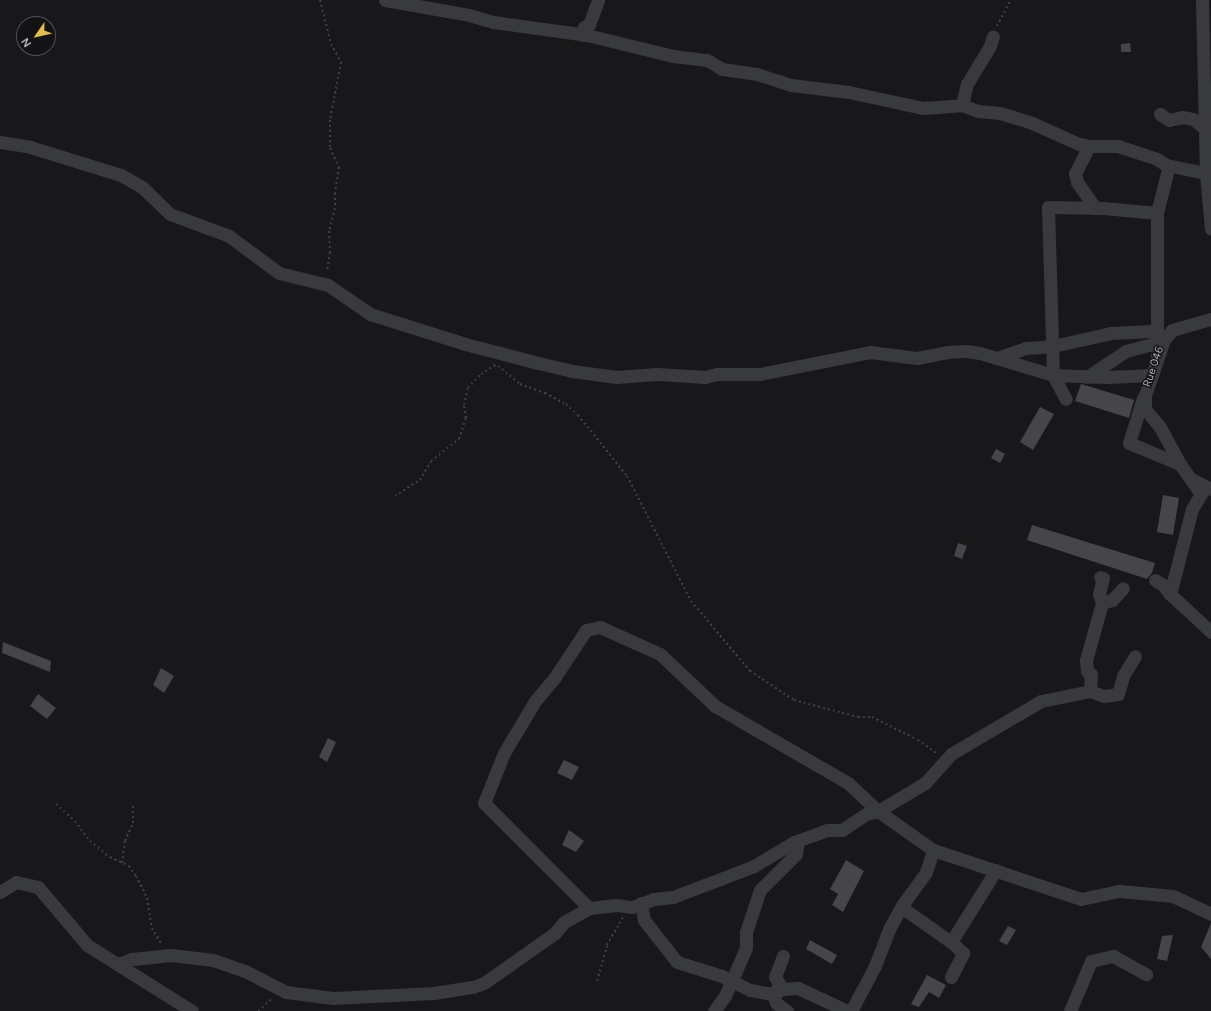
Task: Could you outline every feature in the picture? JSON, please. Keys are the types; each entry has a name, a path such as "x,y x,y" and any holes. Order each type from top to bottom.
{"street":[{"path":"386,0 469,15 494,22 583,35 673,56 707,60 722,69 757,74 791,85 850,92 923,108 945,108 962,105 1032,123 1089,146 1118,146 1169,165 1209,174"},
{"path":"583,35 584,27 589,24 598,0"},
{"path":"1202,0 1204,128 1209,174 1211,229"},
{"path":"962,105 967,84 990,46 993,36"},
{"path":"1160,114 1163,118 1169,120 1182,116 1193,119 1204,128"},
{"path":"0,142 30,147 121,175 142,188 170,214 229,236 274,270 328,285 370,314 482,349 572,371 617,377 657,374 705,377 717,374 760,374 870,352 917,358 946,352 966,351 997,358 1053,375 1087,377 1152,375"},
{"path":"1089,146 1075,173 1077,182 1095,208"},
{"path":"1157,360 1157,214 1169,165"},
{"path":"1066,399 1053,375 1048,207 1095,208 1157,214"},
{"name":"Rue 046","path":"1192,480 1180,464 1160,427 1145,409 1145,395 1164,340 1172,330 1211,319"},
{"path":"997,358 1026,348 1053,346 1111,333 1151,331 1156,339"},
{"path":"1087,377 1126,351 1156,339"},
{"path":"1145,395 1129,443 1180,464"},
{"path":"1192,480 1211,489"},
{"path":"1192,480 1201,494 1192,509 1162,583 1211,632"},
{"path":"1090,691 1091,674 1087,671 1086,660 1102,603 1099,594 1103,578 1100,577"},
{"path":"1102,603 1112,600 1122,588"},
{"path":"590,908 484,803 504,753 534,701 555,677 586,630 600,627 660,654 715,706 848,783 878,812 933,850 1081,899 1120,891 1173,896 1211,914"},
{"path":"118,964 132,959 171,955 220,961 286,992 333,998 434,993 473,987 489,979 555,933 564,922 590,908 636,904 673,897 754,866 798,841 827,830 842,830 866,814 878,812 925,783 951,754 1040,701 1090,691 1104,696 1118,694 1123,676 1135,656"},
{"path":"714,1011 737,983 746,948 746,932 760,890 796,854 798,841"},
{"path":"851,1011 875,966 889,929 903,904 926,872 933,850"},
{"path":"951,942 996,870"},
{"path":"0,892 16,882 38,887 87,945 192,1011"},
{"path":"636,904 644,920 677,962 773,994 783,989 798,988 847,1011"},
{"path":"903,904 904,909 951,942 963,953 951,977"},
{"path":"773,994 780,985 775,977 783,956"},
{"path":"1070,1011 1091,961 1113,956 1146,974"},
{"path":"773,994 776,1003 787,1011"}],"path":[{"path":"320,0 330,44 341,62 330,120 330,148 339,167 334,193 335,208 329,230 331,239 326,280 328,285"},
{"path":"993,36 1000,17 1012,4 1011,0"},
{"path":"482,349 520,384 545,393 566,404 578,415 627,476 691,601 750,671 794,700 844,714 877,720 932,748 946,761"},
{"path":"395,496 420,480 431,461 459,439 466,418 464,405 468,388 481,374 497,364"},
{"path":"56,804 75,821 90,841 122,863 129,866 142,884 152,928 171,955"},
{"path":"122,863 125,841 133,823 133,804"},
{"path":"597,981 611,935 636,904"},
{"path":"258,1011 266,1003 286,992"}],"building":[{"path":"1130,43 1131,52 1121,52 1121,44"},
{"path":"1081,384 1134,400 1129,418 1075,401"},
{"path":"1040,407 1054,414 1033,450 1020,442"},
{"path":"996,449 1005,454 1000,463 991,458"},
{"path":"1163,495 1179,498 1173,535 1157,532"},
{"path":"1032,525 1155,563 1152,573 1147,579 1027,540"},
{"path":"958,543 967,546 962,559 954,556"},
{"path":"3,642 51,661 50,672 2,653"},
{"path":"161,668 174,676 164,693 153,685"},
{"path":"38,694 56,708 47,719 30,706"},
{"path":"328,738 336,742 327,762 319,757"},
{"path":"564,760 579,767 572,780 557,773"},
{"path":"569,830 584,841 576,852 562,845"},
{"path":"846,860 864,871 843,912 832,905 838,894 830,889"},
{"path":"1211,923 1211,959 1201,947"},
{"path":"1008,926 1016,930 1007,945 999,941"},
{"path":"1173,935 1167,961 1157,959 1162,936"},
{"path":"810,940 837,955 832,964 806,949"},
{"path":"927,975 946,985 939,998 929,992 919,1007 911,1004"}]}
